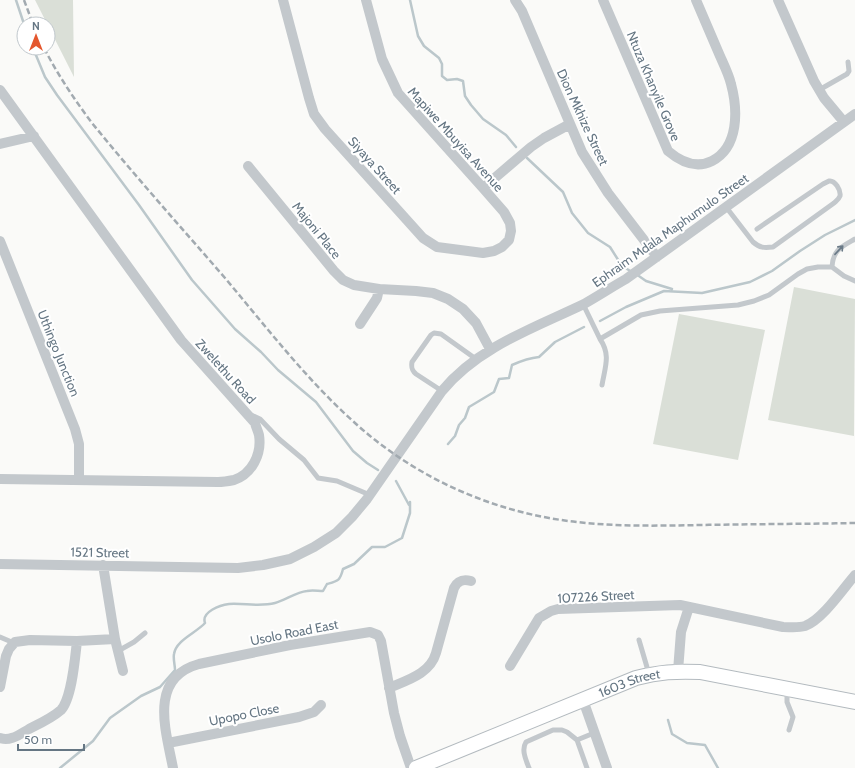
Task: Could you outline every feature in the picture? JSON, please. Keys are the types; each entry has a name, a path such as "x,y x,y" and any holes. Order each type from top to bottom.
{"street":[{"name":"Siyaya Street","path":"283,0 314,114 325,129 423,238 437,247 475,252 494,252 502,247 508,240 511,231 510,223"},
{"name":"Mapiwe Mbuyisa Avenue","path":"366,0 382,59 398,93 504,212 510,223"},
{"name":"Dion Mkhize Street","path":"515,0 522,11 582,152 608,193 657,257"},
{"name":"Ntuza Khanyile Grove","path":"603,0 668,151 678,160 692,165 706,164 719,158 728,148 735,115 731,83 696,0"},
{"path":"778,0 814,81 824,98 844,122"},
{"name":"Zwelethu Road","path":"0,90 181,340 255,423 259,435 259,446 256,461 246,474 234,480 218,482 0,479"},
{"name":"Ephraim Mdala Maphumulo Street","path":"200,567 238,568 263,565 290,559 314,547 336,533 352,517 370,495 442,391 453,378 476,359 490,349 583,304 626,279 855,114"},
{"path":"483,188 531,147 570,124"},
{"path":"0,144 34,136"},
{"name":"Majoni Place","path":"248,166 343,280 354,285 379,289 416,290 433,293 448,299 463,309 476,323 490,349"},
{"name":"Uthingo Junction","path":"0,240 75,428 78,444 78,479"},
{"path":"360,324 377,298 379,289"},
{"name":"1521 Street","path":"0,564 200,567"},
{"path":"103,565 115,639 123,671"},
{"name":"107226 Street","path":"510,666 539,618 558,609 671,605 689,607 784,627 798,627 806,625 819,617 855,575"},
{"path":"389,688 417,676 425,671 434,660 454,588 460,580 463,579 472,581"},
{"path":"678,671 681,632 689,607"},
{"name":"Usolo Road East","path":"173,768 164,721 168,690 174,678 190,666 290,645 370,632 378,635 381,641 389,688 400,736 411,768"},
{"path":"0,687 6,656 9,649 19,641 77,641 115,639"},
{"path":"0,738 14,738 56,714 64,706 69,693 77,641"},
{"name":"1603 Street","path":"416,768 649,674 678,671 700,672 855,702"},
{"path":"583,700 607,768"},
{"name":"Upopo Close","path":"168,743 299,717 314,712 321,705"}],"lane":[{"path":"819,90 847,74 849,71 848,62"},
{"path":"726,207 753,242 758,246 765,248 773,246 834,203 840,198 839,189 834,182 830,181 823,184 757,229"},
{"path":"832,267 833,258 837,250 855,239"},
{"path":"600,339 641,315 660,310 738,305 754,301 769,295 807,269 832,267 844,276 855,281"},
{"path":"583,304 605,346 607,356 602,385"},
{"path":"442,391 416,374 413,371 412,366 412,362 431,335 434,333 441,334 476,359"},
{"path":"248,415 260,419 279,439 304,460 318,478 337,481 370,495"},
{"path":"118,651 134,642 145,633"},
{"path":"0,637 14,644"},
{"path":"639,640 649,674"},
{"path":"787,690 787,702 793,717 789,730"},
{"path":"529,768 523,746 526,742 557,730 566,732 577,740 587,768"},
{"path":"577,740 594,733"}],"shaded area":[{"path":"35,0 73,0 74,77 56,41 56,16 43,16"},
{"path":"794,287 855,299 854,436 768,420"},
{"path":"679,314 765,330 738,460 653,444"}],"waterway":[{"path":"16,0 21,16"},
{"path":"410,0 418,36 424,46 439,58 442,64 442,76 447,80 457,79 463,81 465,96 471,105 483,119 506,135 516,147"},
{"path":"36,56 45,77 57,95 139,205 192,280 235,329 261,352 278,370 316,402 353,451 378,470"},
{"path":"527,158 563,192 572,213 588,233 610,247 622,266 632,272"},
{"path":"600,321 626,307 664,291 702,293 750,282 772,271 825,235 855,220"},
{"path":"636,274 646,281 672,289"},
{"path":"448,444 455,436 469,407 494,392 499,379 509,378 512,365 539,357 555,342 584,327"},
{"path":"396,481 409,505"},
{"path":"60,768 93,741 110,718 141,696 160,687 175,670 174,656 178,645 205,623 208,612 229,604 269,604 279,602 295,594 303,592 323,591 327,584 340,578 343,569 354,564 372,547 385,547 402,538 410,513 410,502"},
{"path":"668,720 672,734 687,743 705,745 718,768"}],"railway":[{"path":"24,0 30,16"},
{"path":"48,56 66,87 92,123 272,335 320,389 376,441 421,471 445,484 496,505 568,521 644,526 855,523"}]}
